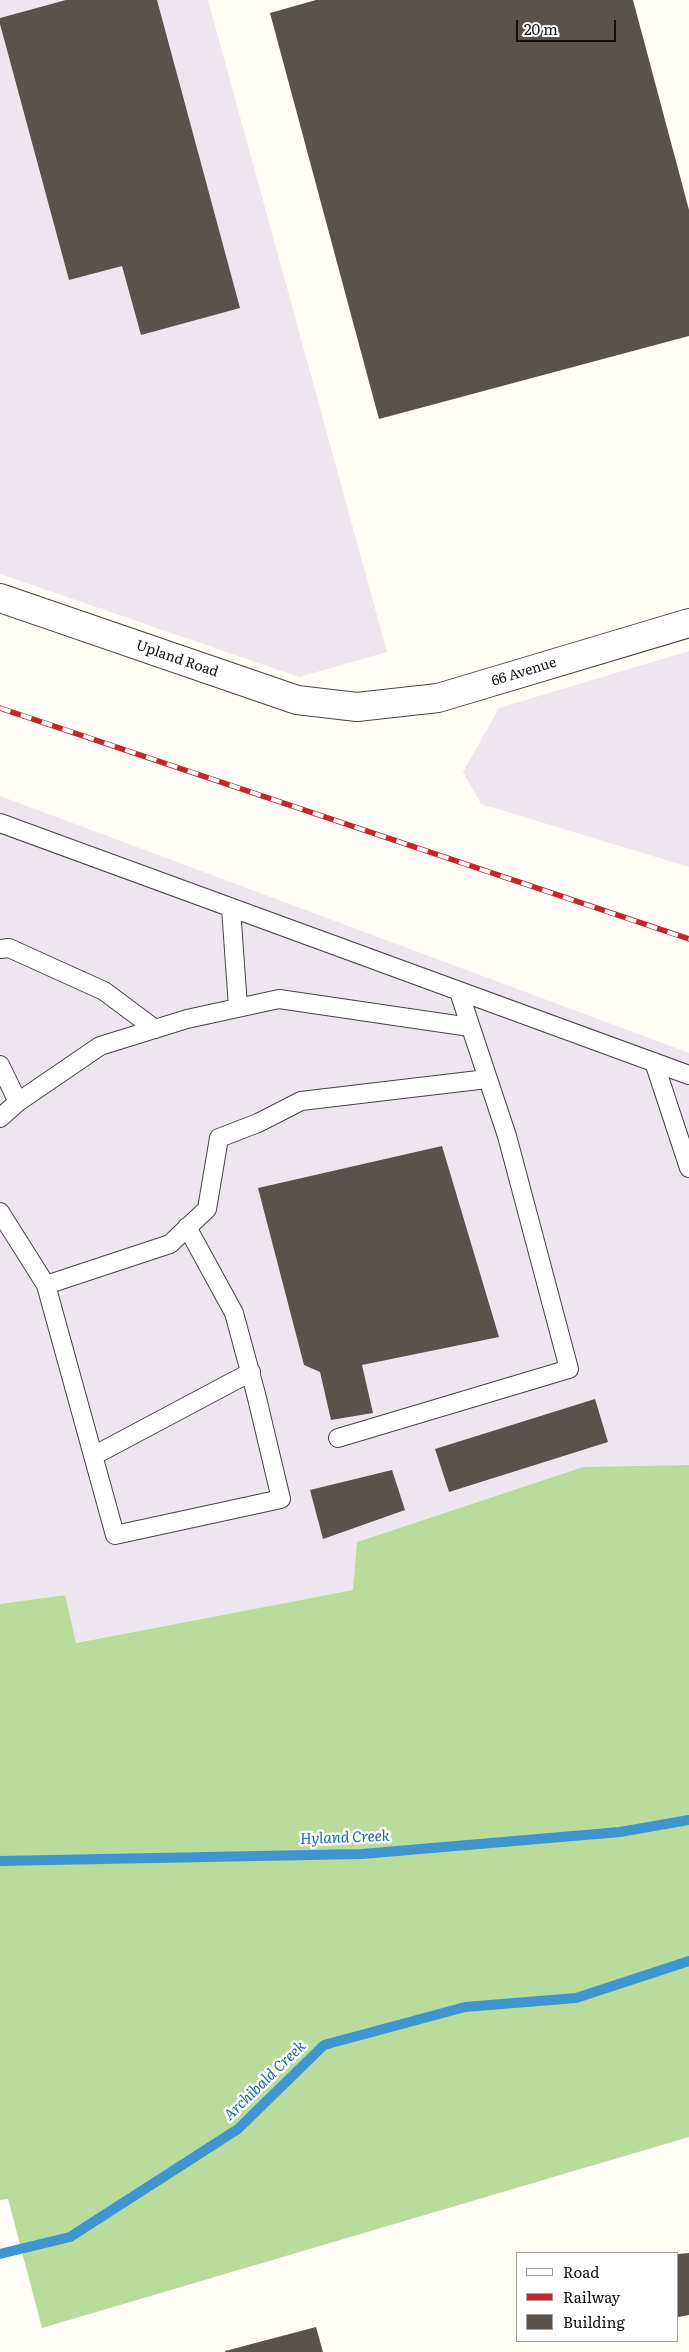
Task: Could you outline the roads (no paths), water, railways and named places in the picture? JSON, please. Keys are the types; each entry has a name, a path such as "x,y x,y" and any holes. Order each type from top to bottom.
{"street":[{"name":"Upland Road","path":"0,598 298,700 357,707"},
{"name":"66 Avenue","path":"357,707 438,698 689,623"}],"lane":[{"path":"0,823 689,1075"},
{"path":"231,908 238,1007"},
{"path":"0,949 9,948 104,991 155,1029"},
{"path":"338,1438 569,1369 507,1136 458,992"},
{"path":"0,1118 18,1102 100,1046 238,1007 278,999 470,1026"},
{"path":"654,1062 689,1168"},
{"path":"0,1066 18,1102"},
{"path":"46,1285 170,1244 207,1209 219,1138 258,1123 301,1101 487,1079"},
{"path":"0,1212 46,1285 114,1535 281,1499 251,1372 234,1313 187,1227"},
{"path":"93,1456 251,1372"}],"waterway":[{"name":"Hyland Creek","path":"0,1861 362,1854 620,1832 689,1820"},
{"name":"Archibald Creek","path":"0,2254 70,2237 238,2129 324,2045 465,2007 576,1998 689,1961"}],"railway":[{"path":"0,708 689,939"}]}
